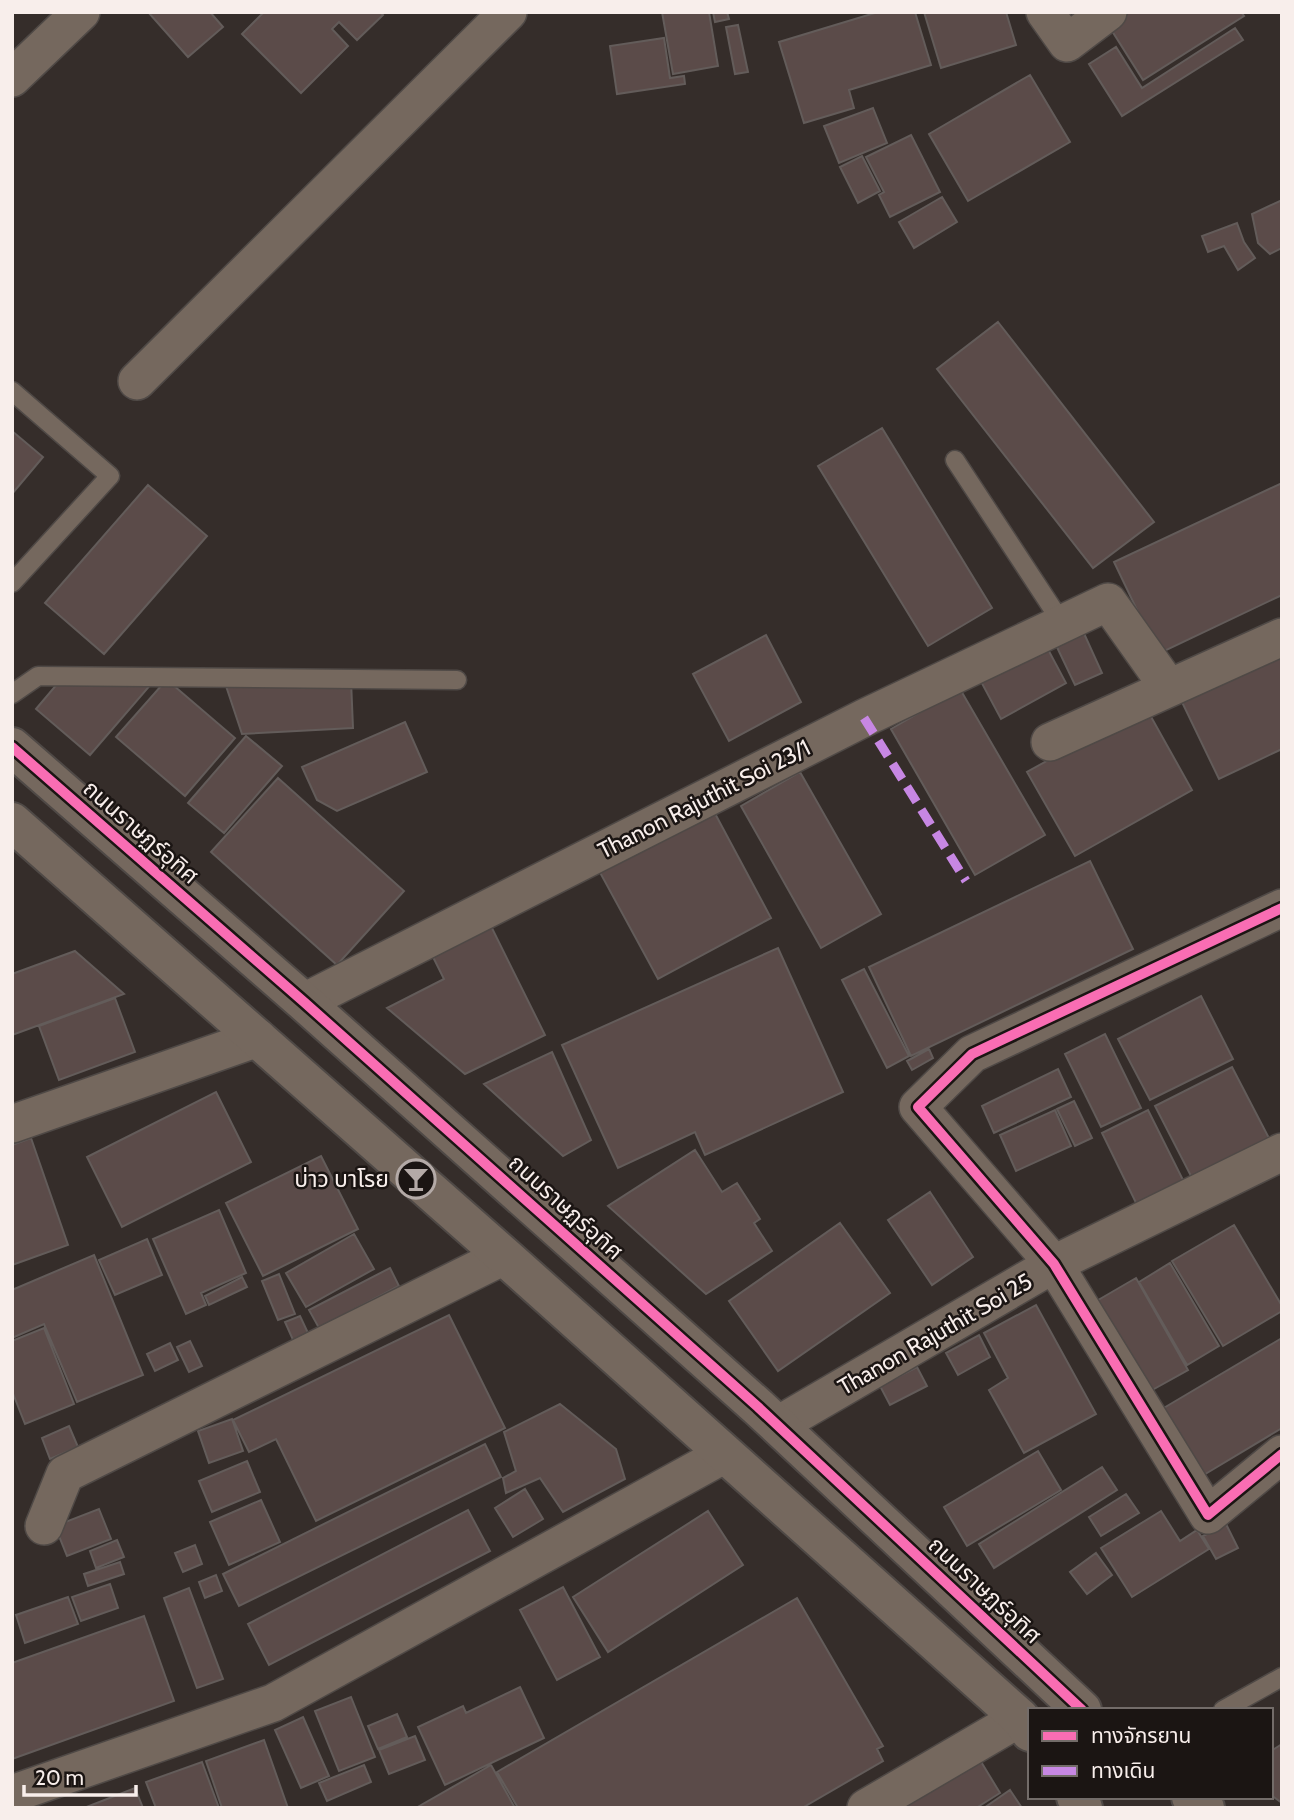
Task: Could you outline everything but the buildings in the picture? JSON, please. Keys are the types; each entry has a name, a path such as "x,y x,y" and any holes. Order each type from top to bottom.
{"street":[{"path":"12,78 81,12"},
{"path":"137,382 508,12"},
{"path":"1045,12 1068,43 1108,12"},
{"name":"Thanon Rajuthit Soi 23/1","path":"304,1002 864,718 1108,602 1169,688"},
{"path":"1050,742 1282,637"},
{"name":"ถนนราษฏร์อุทิศ","path":"12,747 304,1002 778,1425 1080,1708"},
{"path":"12,822 503,1256 1025,1725 866,1808"},
{"path":"1282,908 972,1054 918,1107 1054,1264 1208,1515 1282,1454"},
{"path":"12,1124 258,1038"},
{"name":"Thanon Rajuthit Soi 25","path":"778,1425 1054,1264 1282,1152"},
{"path":"44,1526 65,1474 503,1256"},
{"path":"12,1794 273,1703 725,1454"}],"lane":[{"path":"12,391 110,476 12,583"},
{"path":"955,460 1062,623"},
{"path":"12,694 38,676 457,680"},
{"path":"1227,1708 1282,1677"}],"marked path":[{"path":"864,718 966,881"}],"cycle path":[{"path":"12,747 304,1002 758,1407 1080,1708"},
{"path":"1282,908 972,1054 918,1107 1054,1264 1208,1515 1282,1454"}],"place":[{"name":"บ่าว บาโรย","path":"416,1179"}]}
